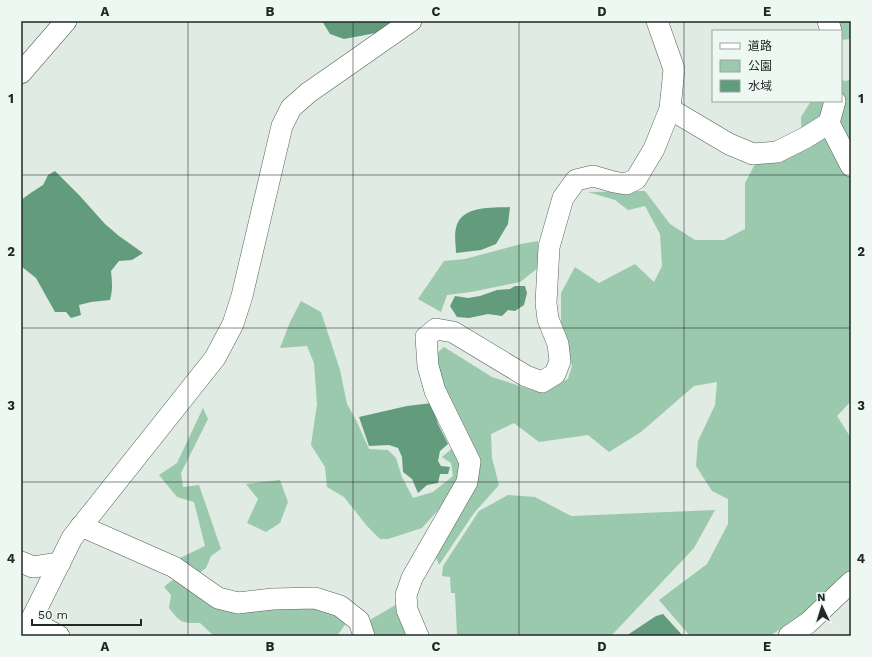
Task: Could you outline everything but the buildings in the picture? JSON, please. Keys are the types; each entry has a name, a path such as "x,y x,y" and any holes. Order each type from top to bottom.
{"street":[{"path":"21,73 66,21"},
{"path":"59,636 27,628 72,538 215,358 233,324 242,296 282,126 291,108 308,93 411,21"},
{"path":"418,636 408,610 406,595 412,578 467,482 470,462 435,391 428,366 426,336 436,330 453,332 526,376 542,382 555,374 560,361 558,344 548,319 546,303 549,247 563,198 576,180 593,176 626,184 636,179 654,149 670,109 674,69 658,23 639,21"},
{"path":"670,109 729,144 753,154 777,152 805,138 829,123 836,102"},
{"path":"829,123 851,166"},
{"path":"82,526 174,567 218,598 238,603 273,598 314,598 340,606 359,621 364,636"},
{"path":"21,562 33,567 60,563"},
{"path":"791,635 808,623 851,582"}],"green space":[{"path":"834,21 851,21 851,39 842,40 842,30 840,30"},
{"path":"851,79 851,175 849,176 851,178 851,401 837,416 851,438 851,569 793,622 769,636 690,636 659,600 707,564 728,524 728,499 712,491 696,466 698,441 715,405 717,382 694,386 641,432 609,452 588,435 539,442 514,423 491,434 492,458 499,485 474,513 439,565 435,555 472,489 438,379 433,356 444,347 492,377 538,392 568,379 572,366 561,326 561,293 575,267 599,283 635,264 654,282 662,266 660,234 645,206 628,210 615,200 588,192 645,191 670,224 695,240 724,240 745,229 745,183 756,162 802,147 801,117 810,102 842,102 842,80 846,81"},
{"path":"538,241 538,268 520,282 471,292 447,295 441,312 418,299 444,261 465,259"},
{"path":"301,301 321,312 340,370 347,404 369,449 388,450 396,458 402,477 413,498 433,492 453,476 451,463 442,457 455,446 464,467 448,499 422,528 388,539 380,539 367,526 344,497 327,487 325,467 311,445 317,404 314,363 307,346 280,348 290,322"},
{"path":"203,408 208,419 181,473 183,487 199,485 221,549 211,556 206,568 198,574 180,558 205,546 194,502 177,497 159,475 177,463"},
{"path":"280,480 288,502 280,523 266,532 247,523 258,499 246,484"},
{"path":"508,495 535,497 571,516 715,510 694,548 611,636 457,636 455,593 451,593 450,577 442,576 443,566 479,511"},
{"path":"179,578 216,602 311,603 347,622 337,636 214,636 200,623 189,623 182,621 176,617 169,608 171,595 164,587 171,581"},
{"path":"399,603 409,636 373,636 368,621"}],"water":[{"path":"322,21 400,21 381,32 344,39 330,34"},
{"path":"55,171 105,224 143,253 132,260 119,261 111,271 112,289 110,300 79,305 81,315 71,318 66,312 55,312 36,278 21,266 21,200 43,185 48,175"},
{"path":"510,207 508,224 496,244 481,250 456,253 456,228 464,215 478,209"},
{"path":"515,286 525,286 527,293 524,305 515,311 508,310 502,316 488,314 469,318 457,317 450,306 455,296 468,298 480,296 497,290 510,289"},
{"path":"432,403 438,424 448,444 440,451 438,461 441,466 450,467 448,474 440,474 438,483 427,485 418,493 412,479 403,472 402,457 398,448 389,445 369,446 359,417 407,406"},
{"path":"663,614 683,636 626,636 656,616"}]}
